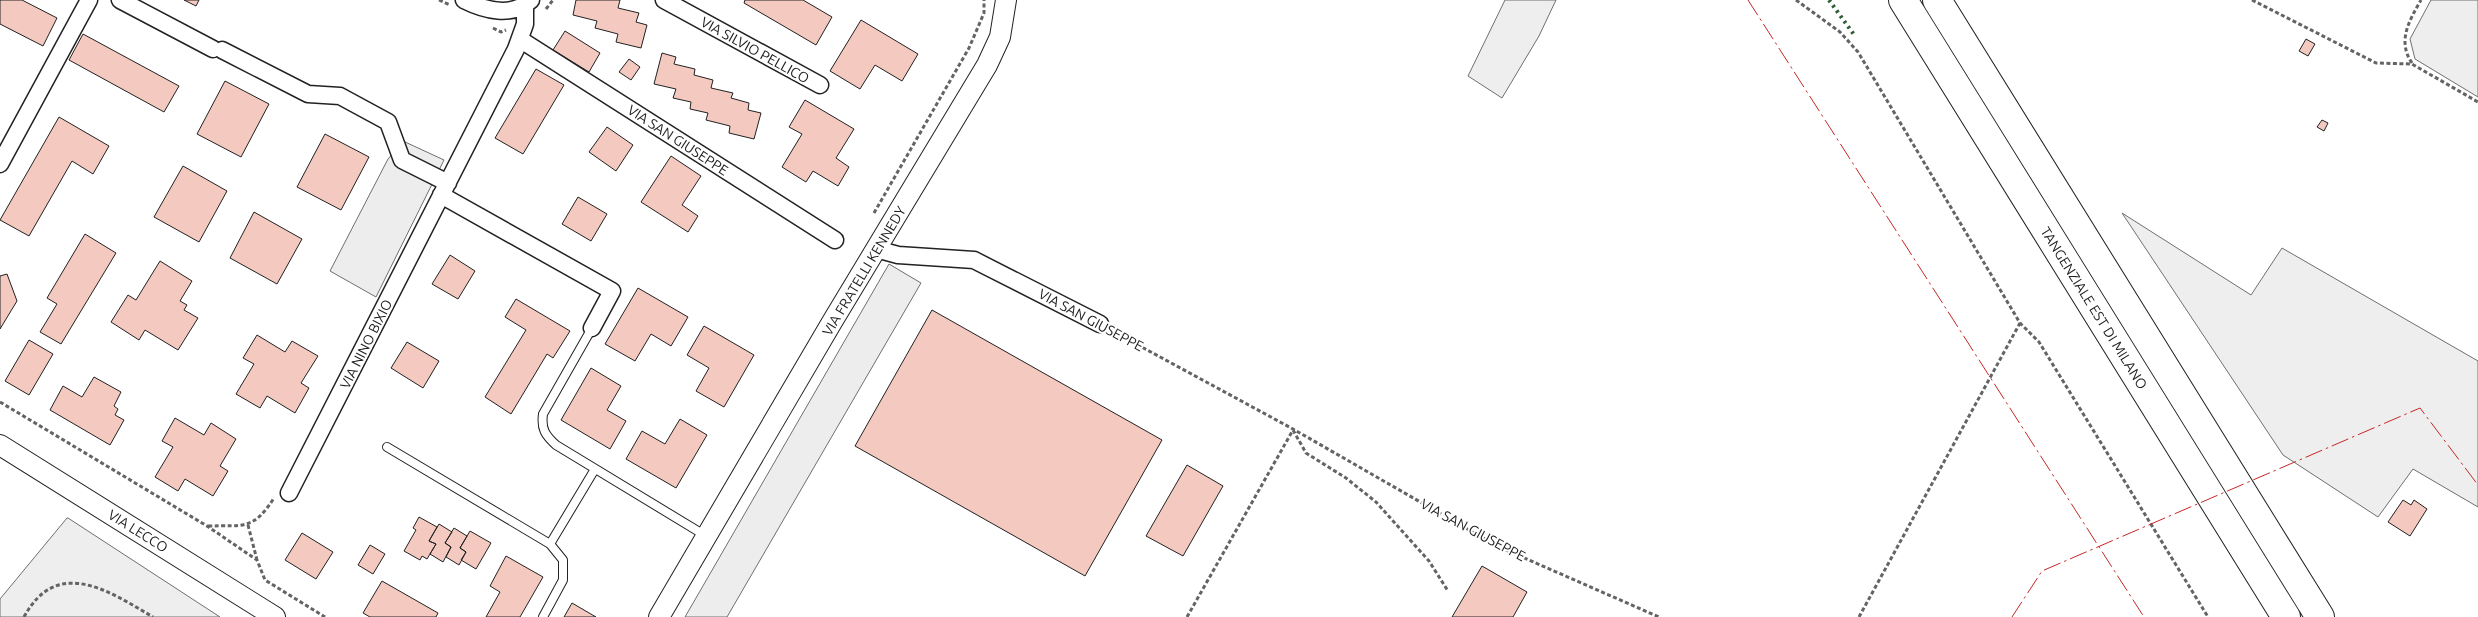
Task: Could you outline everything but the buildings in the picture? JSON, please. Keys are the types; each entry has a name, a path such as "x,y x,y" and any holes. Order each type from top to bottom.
{"highway":[{"name":"TANGENZIALE EST DI MILANO","path":"1903,0 2286,617"},
{"name":"TANGENZIALE EST DI MILANO","path":"1937,0 2320,617"}],"street":[{"path":"0,164 89,0"},
{"path":"464,0 491,11 522,5"},
{"name":"VIA SILVIO PELLICO","path":"664,0 820,85"},
{"name":"VIA FRATELLI KENNEDY","path":"659,617 876,249 988,65 1000,37 1006,0"},
{"path":"130,2 308,94 340,96 388,122 402,160 444,189 612,291 592,328"},
{"name":"VIA NINO BIXIO","path":"289,493 521,40 525,24 522,5"},
{"name":"VIA SAN GIUSEPPE","path":"521,40 835,240"},
{"name":"VIA SAN GIUSEPPE","path":"876,249 898,255 974,260 1100,324"},
{"name":"VIA LECCO","path":"0,445 275,617"}],"lane":[{"path":"592,328 543,414 542,425 546,435 556,445 707,536"},
{"path":"387,447 550,544 563,560 564,580 542,617"},
{"path":"550,544 595,469"}],"path":[{"path":"1796,0 1840,32 1858,52 2020,323 2039,342 2208,617"},
{"path":"2252,0 2376,63 2412,64 2478,102"},
{"path":"2412,64 2404,51 2405,38 2421,0"},
{"path":"1859,617 2020,323"},
{"name":"VIA SAN GIUSEPPE","path":"1100,324 1293,429 1498,546 1659,617"},
{"path":"0,402 207,526 257,560"},
{"path":"1293,429 1306,452 1346,478 1376,502 1429,560 1448,591"},
{"path":"1187,617 1293,429"},
{"path":"207,526 248,525 263,515 279,490 289,493"},
{"path":"248,525 257,560 265,580 325,617"},
{"path":"24,617 32,601 49,588 70,582 112,593 153,617"}],"shaded area":[{"path":"1505,0 1556,0 1539,36 1502,98 1468,76"},
{"path":"2431,0 2478,0 2478,97 2415,59 2410,39"},
{"path":"403,141 444,160 376,297 330,271 388,159"},
{"path":"2122,213 2251,295 2282,248 2478,361 2478,507 2413,469 2378,517 2283,455"},
{"path":"889,264 921,283 727,617 685,617"},
{"path":"67,518 220,617 0,617 0,599"}],"hedge":[{"path":"1829,0 1855,36"}],"power":[{"path":"1748,0 2144,617"},
{"path":"2012,617 2042,571 2420,408 2478,485"}]}
